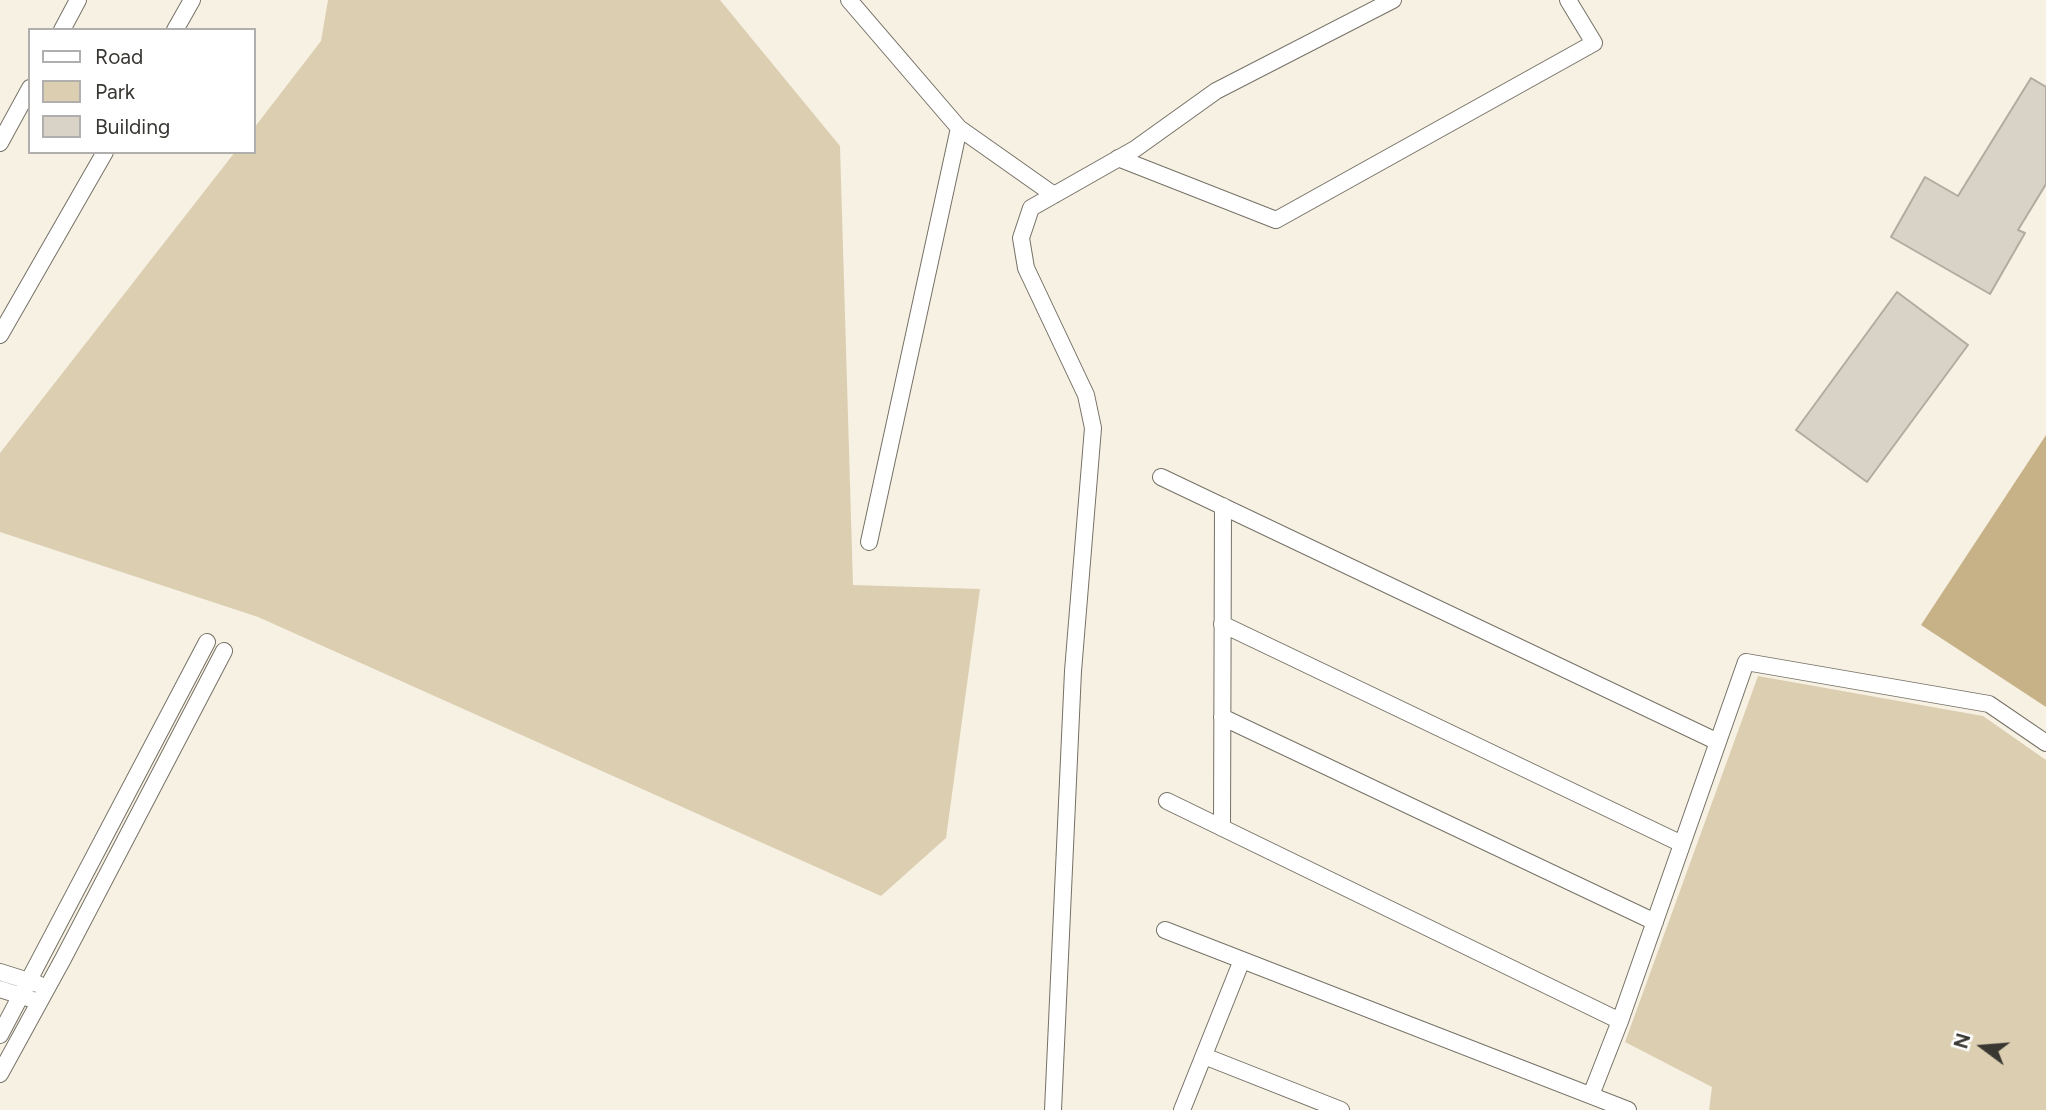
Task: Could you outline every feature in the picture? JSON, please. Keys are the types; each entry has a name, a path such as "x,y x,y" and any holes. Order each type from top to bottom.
{"street":[{"path":"63,28 78,0"},
{"path":"176,28 192,0"},
{"path":"849,0 960,128 1054,195"},
{"path":"1053,1110 1073,670 1093,428 1086,395 1026,268 1021,238 1031,208 1135,149 1216,91 1393,0"},
{"path":"1118,158 1276,220 1594,43 1568,0"},
{"path":"0,143 28,92"},
{"path":"869,542 960,128"},
{"path":"0,335 104,154"},
{"path":"1161,477 1718,741"},
{"path":"1222,828 1223,506"},
{"path":"1222,624 1682,844"},
{"path":"0,1035 207,642"},
{"path":"0,1074 224,651"},
{"path":"1591,1095 1620,1021 1746,662 1989,704 2046,743"},
{"path":"1222,717 1655,922"},
{"path":"1167,801 1620,1021"},
{"path":"1165,930 1628,1110"},
{"path":"1182,1110 1242,960"},
{"path":"0,972 25,989"},
{"path":"0,989 25,989 44,994"},
{"path":"1204,1056 1341,1110"}],"green space":[{"path":"328,0 720,0 840,146 853,585 980,589 946,838 881,896 258,617 0,532 0,453 233,154 256,154 256,125 321,41"},
{"path":"1758,676 1983,716 2046,760 2046,1110 1709,1110 1712,1087 1625,1042"}],"shaded area":[{"path":"2046,435 2046,707 1921,625"}],"building":[{"path":"2031,78 2046,87 2046,184 2018,230 2025,233 1990,294 1891,237 1925,177 1958,196"},
{"path":"1897,292 1968,345 1867,482 1796,430"}]}
